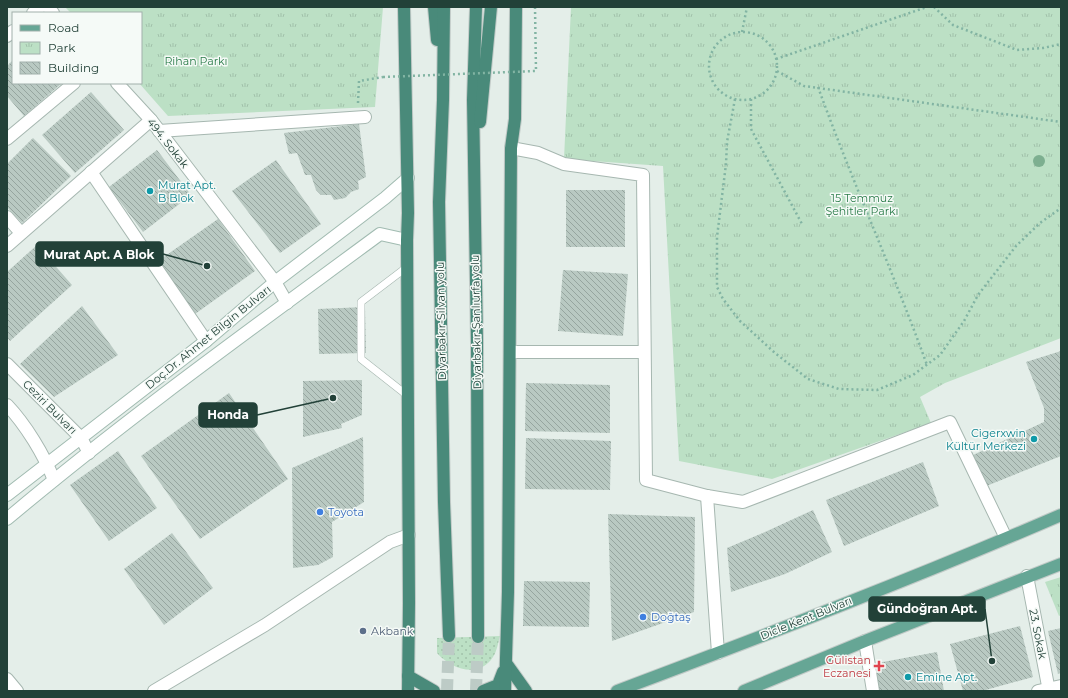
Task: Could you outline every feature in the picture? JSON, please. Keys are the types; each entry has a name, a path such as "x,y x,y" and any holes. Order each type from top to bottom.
{"highway":[{"path":"404,7 408,178 408,691"},
{"path":"434,7 443,100"},
{"name":"Diyarbakır-Silvan yolu","path":"444,7 443,100 439,202 444,494 449,636"},
{"name":"Diyarbakır-Şanlıurfa yolu","path":"476,7 473,100 478,637"},
{"path":"474,183 491,7"},
{"path":"505,691 508,592 511,148 515,119 516,7"},
{"path":"483,691 498,685 506,663"},
{"path":"506,663 526,691"},
{"path":"408,676 434,691"}],"main road":[{"name":"Dicle Kent Bulvarı","path":"617,691 718,653 1061,515"},
{"path":"752,690 865,641 1027,576 1061,564"}],"street":[{"path":"7,139 73,84"},
{"name":"494. Sokak","path":"118,84 151,120 275,282 287,303"},
{"path":"159,131 361,117"},
{"path":"7,246 151,120"},
{"path":"511,148 538,153 564,164 643,175 646,480 707,496 743,502 950,422 1006,538"},
{"path":"91,172 206,341"},
{"name":"Doç.Dr. Ahmet Bilgin Bulvarı","path":"7,495 206,341 275,282 385,198 408,178"},
{"path":"7,217 21,233"},
{"name":"Doç.Dr. Ahmet Bilgin Bulvarı","path":"7,519 54,480 207,361 380,234 407,240"},
{"path":"510,352 644,352"},
{"name":"Ceziri Bulvarı","path":"7,364 81,438 89,453"},
{"path":"7,406 16,415 48,463 54,480"},
{"path":"707,496 718,653"},
{"path":"154,691 265,625 390,542 409,535"},
{"name":"23. Sokak","path":"1027,576 1045,690"},
{"path":"865,641 873,691"},
{"path":"7,679 17,691"},
{"path":"1045,690 1061,686"}],"lane":[{"path":"408,266 362,302 361,359 408,396"}],"path":[{"path":"361,117 359,81 384,77 536,71 535,7"},
{"path":"742,32 747,7"},
{"path":"776,59 927,7"},
{"path":"934,7 953,25 1017,50 1043,48 1061,44"},
{"path":"742,32 754,34 764,40 772,48 776,59 777,71 773,82 766,91 751,99 735,99 725,95 716,88 711,79 709,68 710,57 715,47 722,39 732,34 742,32"},
{"path":"777,71 804,86 1061,122"},
{"path":"818,87 841,150 906,305 927,365"},
{"path":"735,99 727,142 726,164 717,237 717,287 723,299 740,321 775,353 808,379 838,389 877,390 913,375 940,355 964,321 978,295 1016,246 1040,223 1061,208"},
{"path":"751,99 751,129 802,224"}],"green space":[{"name":"Rihan Parkı","path":"65,7 383,7 375,107 168,116 140,84 142,84 142,12 70,12"},
{"name":"15 Temmuz Şehitler Parkı","path":"571,7 1061,7 1061,338 945,383 920,397 931,423 772,479 679,461 663,166 564,159"},
{"path":"1061,577 1061,615 1059,616 1045,582"},
{"path":"500,636 493,657 487,664 473,670 457,667 443,659 437,653 437,638"}],"building":[{"path":"12,61 12,84 61,84 24,116 7,96 7,66"},
{"path":"91,92 124,130 75,173 42,135"},
{"path":"359,124 366,177 358,181 359,189 351,192 345,198 334,200 331,195 321,195 316,190 311,175 305,175 297,153 289,154 284,133"},
{"path":"33,138 71,176 22,223 7,207 7,164"},
{"name":"Murat Apt. B Blok","path":"157,150 191,195 143,232 109,187"},
{"path":"276,160 321,224 280,253 232,191"},
{"path":"566,190 625,190 625,247 566,247"},
{"path":"218,219 255,271 195,314 158,261"},
{"path":"37,245 72,285 10,341 7,337 7,272"},
{"path":"563,270 628,274 623,336 558,331"},
{"path":"82,306 118,355 54,397 20,364"},
{"path":"365,307 366,353 319,354 318,309"},
{"name":"Cigerxwin Kültür Merkezi","path":"1061,351 1061,456 984,487 971,456 1044,422 1044,408 1026,362"},
{"path":"362,380 362,415 341,424 342,428 303,437 303,381"},
{"path":"526,383 610,385 610,433 525,431"},
{"path":"229,393 288,479 200,539 141,456"},
{"name":"Toyota","path":"363,437 364,502 332,522 333,557 318,565 293,568 292,468"},
{"path":"526,438 611,441 610,490 525,489"},
{"path":"118,451 157,508 109,541 70,485"},
{"path":"923,462 939,506 844,546 826,500"},
{"path":"813,510 832,552 785,574 731,592 727,548"},
{"path":"608,514 695,517 694,612 612,641"},
{"path":"172,533 213,588 164,625 124,569"},
{"path":"524,581 590,582 589,627 523,626"},
{"path":"1020,626 1033,677 982,691 963,691 950,644"},
{"path":"1061,628 1061,673 1058,674 1048,631"},
{"name":"Emine Apt.","path":"937,652 944,691 877,691 872,664"}],"tunnel":[{"path":"447,691 449,636"},
{"path":"476,691 478,637"}],"place":[{"name":"Murat Apt. B Blok","path":"150,191"},
{"name":"Murat Apt. A Blok","path":"207,266"},
{"name":"Honda","path":"333,398"},
{"name":"Cigerxwin Kültür Merkezi","path":"1034,439"},
{"name":"Toyota","path":"320,512"},
{"name":"Doğtaş","path":"643,617"},
{"name":"Akbank","path":"363,631"},
{"name":"Gündoğran Apt.","path":"992,661"},
{"name":"Gülistan Eczanesi","path":"879,666"},
{"name":"Emine Apt.","path":"908,677"}]}
